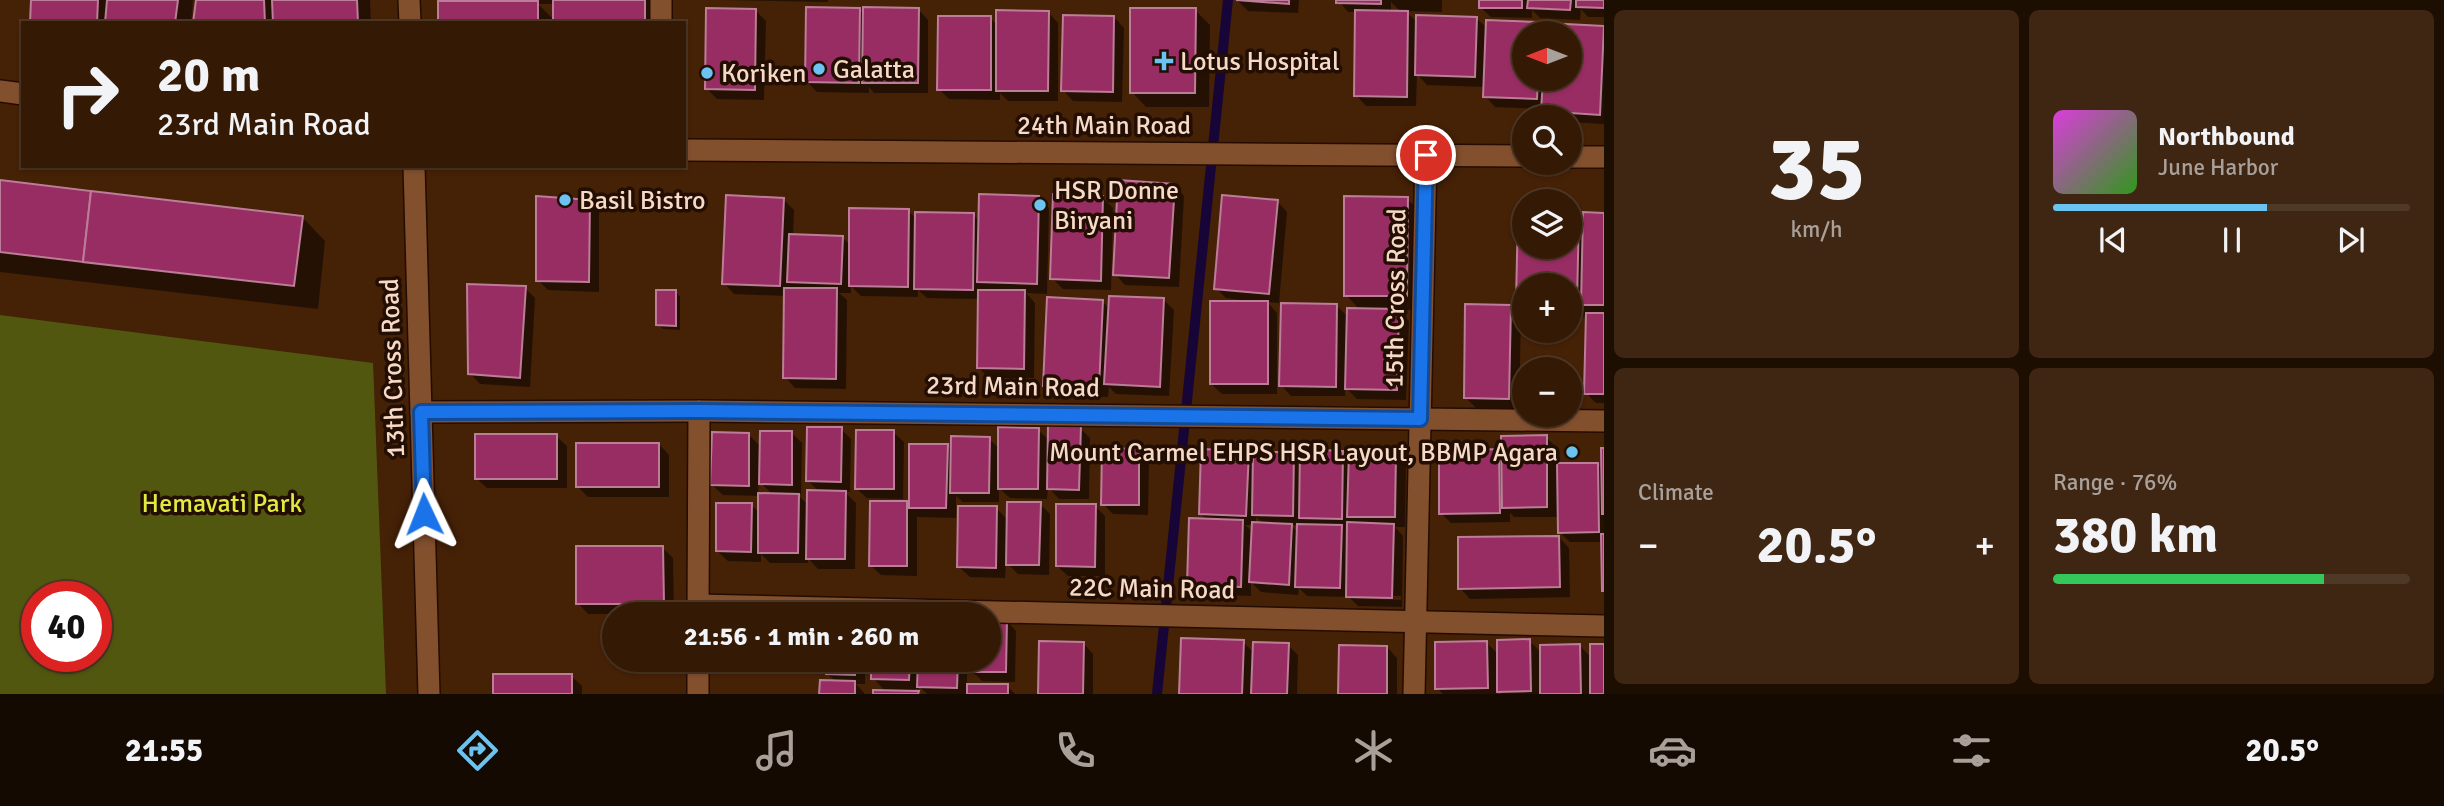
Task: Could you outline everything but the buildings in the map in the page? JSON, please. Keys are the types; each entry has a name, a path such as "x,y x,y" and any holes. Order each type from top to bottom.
{"street":[{"path":"409,0 410,21"},
{"path":"661,0 661,21"},
{"path":"0,91 21,94"},
{"name":"24th Main Road","path":"686,150 1512,156"},
{"name":"15th Cross Road","path":"1414,694 1426,155"},
{"path":"1582,157 1604,157"},
{"name":"13th Cross Road","path":"414,168 429,694"},
{"path":"698,602 699,411"},
{"name":"23rd Main Road","path":"421,412 699,411 1604,421"},
{"name":"22C Main Road","path":"1001,615 1604,626"},
{"path":"698,672 698,694"}],"green space":[{"name":"Hemavati Park","path":"0,315 373,363 386,694 0,694"}],"waterway":[{"path":"1157,694 1228,0"}],"place":[{"name":"Lotus Hospital","path":"1164,61"},
{"name":"Galatta","path":"819,69"},
{"name":"Koriken","path":"707,73"},
{"name":"Basil Bistro","path":"565,200"},
{"name":"HSR Donne Biryani","path":"1040,205"},
{"name":"Mount Carmel EHPS HSR Layout, BBMP Agara","path":"1572,452"}],"route":[{"path":"424,514 421,412 699,411 1420,419 1426,155"}]}
